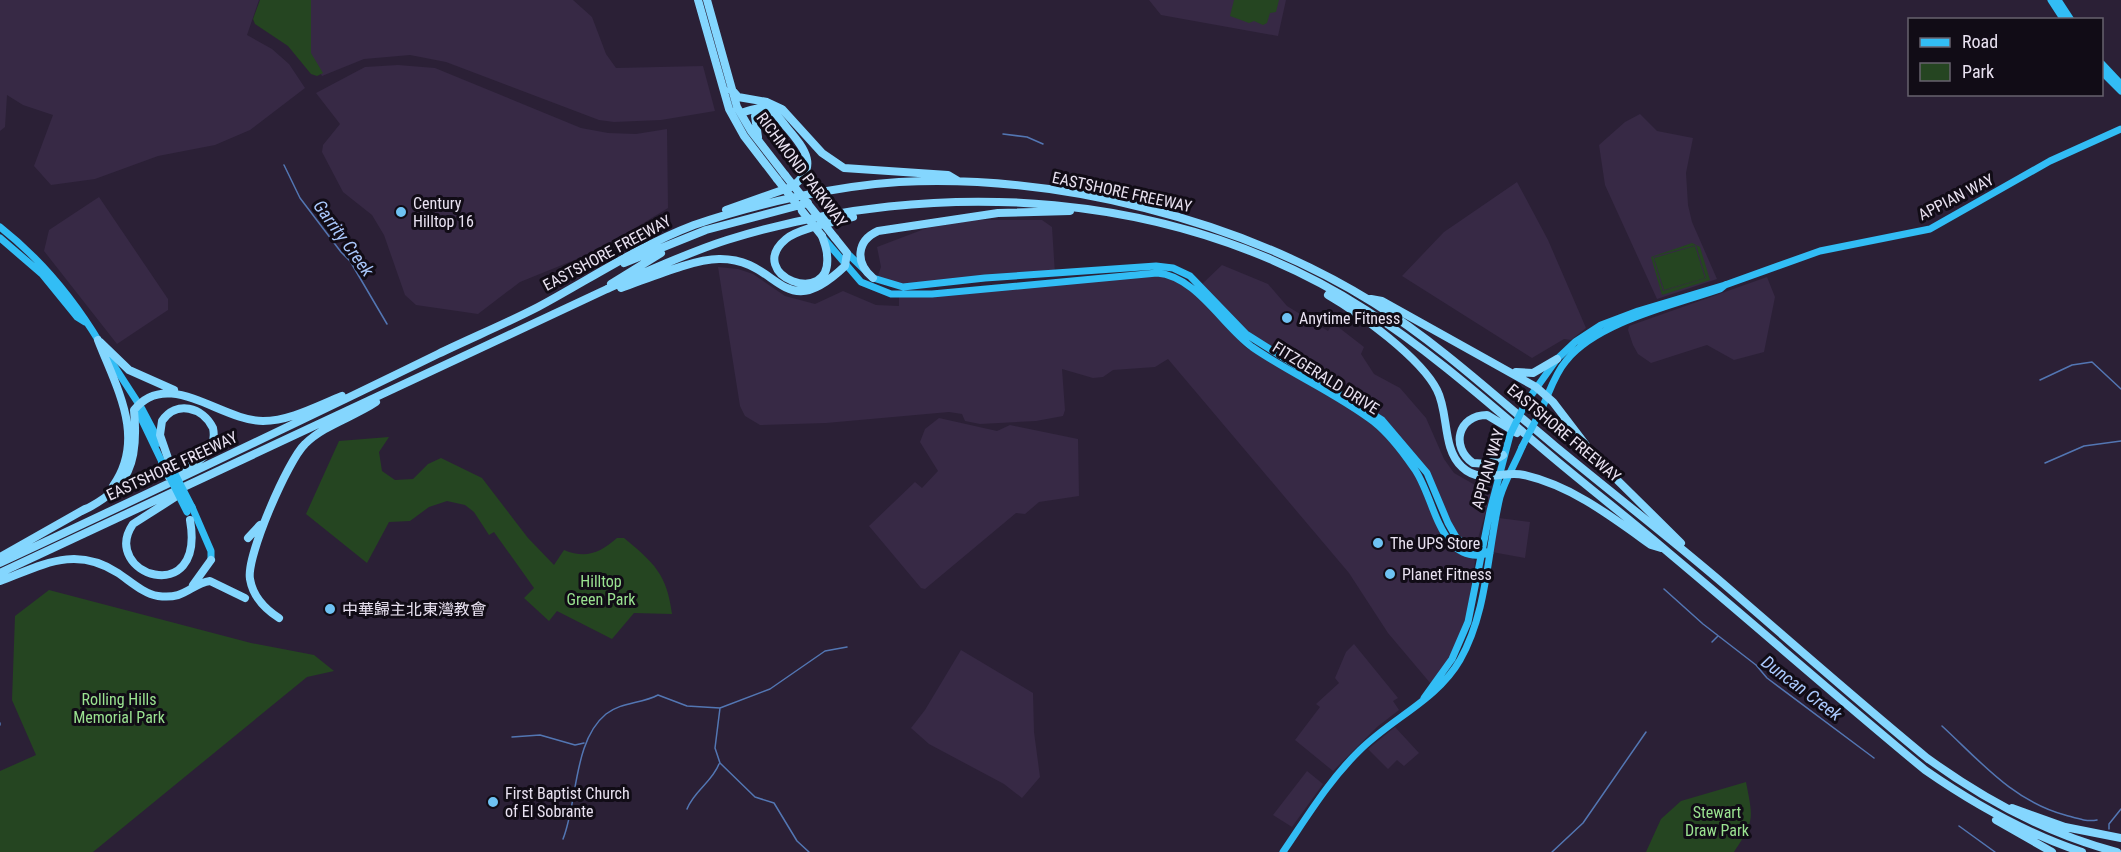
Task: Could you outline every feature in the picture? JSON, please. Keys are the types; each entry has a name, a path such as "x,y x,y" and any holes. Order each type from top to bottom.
{"highway":[{"name":"RICHMOND PARKWAY","path":"698,0 729,109 744,136 810,205 847,253"},
{"name":"RICHMOND PARKWAY","path":"707,0 731,89 739,110 800,208 822,237"},
{"path":"731,89 738,98 767,102 782,109 822,153 844,168 948,176 961,182"},
{"path":"739,110 754,102"},
{"path":"694,226 723,210 791,187 799,182 807,170 805,149 778,117 764,108 739,110"},
{"path":"762,145 755,130 755,116 764,111 778,117"},
{"name":"EASTSHORE FREEWAY","path":"0,563 533,309 628,255 694,226 755,208 860,186 961,182 1016,185 1182,219 1227,233 1304,265 1367,299 1408,325 1451,358 1722,583 1927,758 2006,808 2062,834 2117,852"},
{"name":"EASTSHORE FREEWAY","path":"0,573 606,289 727,240 884,206 970,200 1011,201 1093,210 1180,229 1280,265 1366,310 1470,387 1903,752 1972,801 2027,831 2082,852"},
{"path":"533,309 660,248 706,230 810,205"},
{"path":"822,237 828,256 822,274 810,283 803,284 792,283 784,277 777,266 776,256 778,248 790,236 884,206"},
{"path":"873,278 861,266 860,255 864,241 878,231 998,213 1093,210"},
{"path":"606,289 616,279 669,249 708,233 762,216"},
{"path":"606,289 619,288 717,258 745,263 790,290 804,293 821,287 845,266 847,253"},
{"path":"1280,265 1286,272 1331,296 1364,319 1409,357 1437,389 1451,448 1460,466 1473,474 1497,477 1520,474 1534,478 1584,499 1651,545 1666,550"},
{"path":"1367,299 1382,301 1536,387 1548,397 1598,461 1679,541 1714,572 1722,583"},
{"path":"98,340 129,370 237,417 265,421 286,417 363,391"},
{"path":"82,511 114,485 125,462 129,440 125,409 98,340"},
{"path":"1501,368 1533,373 1557,359"},
{"path":"279,618 268,610 257,597 249,573 251,557 293,460 306,443 396,387"},
{"path":"0,557 108,497 126,477 136,449 134,410 146,399 163,392 188,397"},
{"path":"95,518 206,456 213,444 214,433 210,423 200,412 180,408 171,412 162,421 160,435 166,463"},
{"path":"1503,454 1488,464 1479,465 1466,458 1459,441 1461,429 1468,420 1481,415 1494,417 1558,461"},
{"path":"190,513 192,551 187,562 169,575 152,575 141,571 133,562 127,544 133,524 219,471"},
{"path":"248,538 257,530 275,499"},
{"path":"0,581 58,560 81,558 106,566 153,595 182,595 210,581 244,598"},
{"path":"168,596 182,593 193,585 211,560"},
{"path":"1972,801 1985,813 2052,852"},
{"path":"2006,808 2014,808 2065,827 2121,838"}],"main road":[{"path":"2051,0 2063,18"},
{"path":"2058,0 2070,18"},
{"path":"2103,65 2121,84"},
{"path":"2103,73 2121,91"},
{"name":"APPIAN WAY","path":"1283,852 1323,793 1349,761 1379,732 1424,698 1449,665 1464,634 1497,477 1510,435 1536,387 1557,359 1575,342 1601,326 1646,308 1725,285 1820,251 1930,229 2050,162 2121,129"},
{"path":"0,227 48,270 82,314 142,409 190,513 211,551 211,560"},
{"name":"FITZGERALD DRIVE","path":"822,237 845,266 869,287 902,295 1157,273 1171,275 1192,287 1236,334 1252,347 1374,422 1414,467 1422,481 1439,526 1451,543 1466,552 1490,554"},
{"path":"0,238 42,274 77,317 85,322"},
{"name":"FITZGERALD DRIVE","path":"847,253 873,278 903,287 985,278 1156,266 1182,271 1197,282 1246,334 1382,420 1422,466 1448,523 1462,543 1481,553"},
{"name":"APPIAN WAY","path":"1424,698 1433,695 1450,676 1469,643 1477,620 1501,496 1522,447 1564,362 1594,337 1627,322 1721,289 1725,285"},
{"path":"1422,481 1432,497 1438,501"},
{"path":"1430,502 1436,506 1441,519 1448,523"}],"shaded area":[{"path":"0,0 259,0 247,35 272,49 289,64 305,88 250,130 215,145 158,156 95,179 51,185 34,166 53,115 23,105 7,95 5,127 0,131"},
{"path":"311,0 573,0 592,17 606,54 616,68 703,66 715,111 661,120 614,122 599,120 446,62 410,55 364,59 322,76 310,54"},
{"path":"1149,0 1286,0 1278,36 1161,15"},
{"path":"398,65 435,68 581,128 608,133 636,134 667,129 668,208 599,250 520,282 478,314 416,305 405,295 384,235 372,215 343,192 322,152 323,145 340,124 316,93 365,67"},
{"path":"1640,114 1657,131 1693,138 1686,173 1688,205 1692,222 1717,279 1657,299 1605,185 1599,145 1625,122"},
{"path":"1517,182 1548,240 1586,328 1571,340 1564,339 1532,358 1402,276 1444,232"},
{"path":"99,197 168,299 168,310 117,344 44,251 49,230"},
{"path":"974,220 1042,220 1052,227 1055,274 910,285 877,278 881,267 877,247 927,228"},
{"path":"1222,265 1268,284 1287,306 1328,331 1333,323 1364,347 1361,354 1374,374 1400,388 1426,418 1444,459 1454,473 1491,494 1476,545 1466,544 1454,533 1427,471 1398,436 1257,340 1201,285"},
{"path":"718,267 738,269 753,274 785,296 815,304 843,291 876,305 899,306 899,297 1159,275 1186,283 1245,347 1364,417 1379,429 1411,466 1440,533 1448,544 1472,556 1475,561 1466,620 1448,661 1431,684 1388,633 1349,573 1168,359 1155,367 1113,370 1103,377 1093,378 1062,369 1065,410 1063,416 1036,421 980,424 965,421 962,414 949,412 826,423 760,425 745,416 740,406"},
{"path":"1767,277 1775,297 1764,352 1734,360 1707,345 1651,363 1638,354 1633,345 1628,330 1629,326"},
{"path":"939,418 997,431 1010,425 1078,439 1079,496 1039,502 1025,514 1016,513 925,589 921,588 869,526 915,482 922,488 938,471 920,442 925,429"},
{"path":"1499,518 1530,522 1525,558 1492,552"},
{"path":"1354,644 1398,698 1393,701 1399,710 1377,727 1333,771 1295,740 1320,707 1316,704 1339,683 1335,678 1346,652"},
{"path":"961,650 1033,693 1034,732 1040,777 1022,798 1004,784 929,744 911,728 925,710"},
{"path":"1395,727 1419,753 1404,766 1397,760 1388,769 1368,749"},
{"path":"1307,771 1323,784 1292,827 1273,815"}],"green space":[{"path":"260,0 311,0 311,53 323,73 317,76 311,74 288,46 255,24 253,19"},
{"path":"1234,0 1279,0 1276,12 1270,13 1267,23 1263,25 1230,16"},
{"path":"1692,243 1696,245 1700,247 1710,280 1662,295 1651,257","holes":["1696,245 1706,278 1663,291 1653,257"]},
{"path":"1695,246 1705,278 1664,290 1654,258"},
{"name":"Hilltop Green Park","path":"389,437 379,452 382,471 395,480 413,479 428,464 441,458 482,478 528,538 554,565 564,550 579,554 592,553 599,551 617,538 624,538 651,562 663,579 672,614 634,613 612,639 557,611 549,621 524,598 534,588 494,532 489,535 474,512 465,505 447,501 429,507 410,521 389,522 367,563 306,514 339,441"},
{"name":"Rolling Hills Memorial Park","path":"49,590 251,643 314,655 334,671 307,677 93,852 0,852 0,771 36,755 12,700 15,616"},
{"name":"Stewart Draw Park","path":"1746,782 1751,812 1749,826 1734,852 1646,852 1661,819 1681,801"}],"waterway":[{"path":"1003,134 1027,137 1043,144"},
{"name":"Garrity Creek","path":"284,165 300,198 350,261 387,324"},
{"path":"2040,380 2072,365 2092,362 2121,389"},
{"path":"2045,463 2084,446 2121,441"},
{"name":"Duncan Creek","path":"1664,589 1703,624 1756,665 1767,678 1874,758"},
{"name":"Duncan Creek","path":"1712,642 1718,636"},
{"name":"Garrity Creek","path":"563,839 587,740 595,726 606,714 618,707 658,695 687,706 720,708 770,689 825,651 847,647"},
{"name":"Garrity Creek","path":"720,708 715,748 720,763 755,797 774,803 797,841 809,852"},
{"path":"1942,726 1998,778 2029,800 2065,815 2085,820 2097,820"},
{"name":"Duncan Creek","path":"1552,852 1583,823 1646,732"},
{"name":"Garrity Creek","path":"512,737 540,735 575,745 584,743"},
{"path":"687,809 719,764"},
{"path":"2109,829 2109,824 2121,809"},
{"name":"Duncan Creek","path":"1959,826 1995,852"}],"place":[{"name":"Century Hilltop 16","path":"401,212"},
{"name":"Anytime Fitness","path":"1287,318"},
{"name":"The UPS Store","path":"1378,543"},
{"name":"Planet Fitness","path":"1390,574"},
{"name":"中華歸主北東灣教會","path":"330,609"},
{"name":"First Baptist Church of El Sobrante","path":"493,802"}]}
